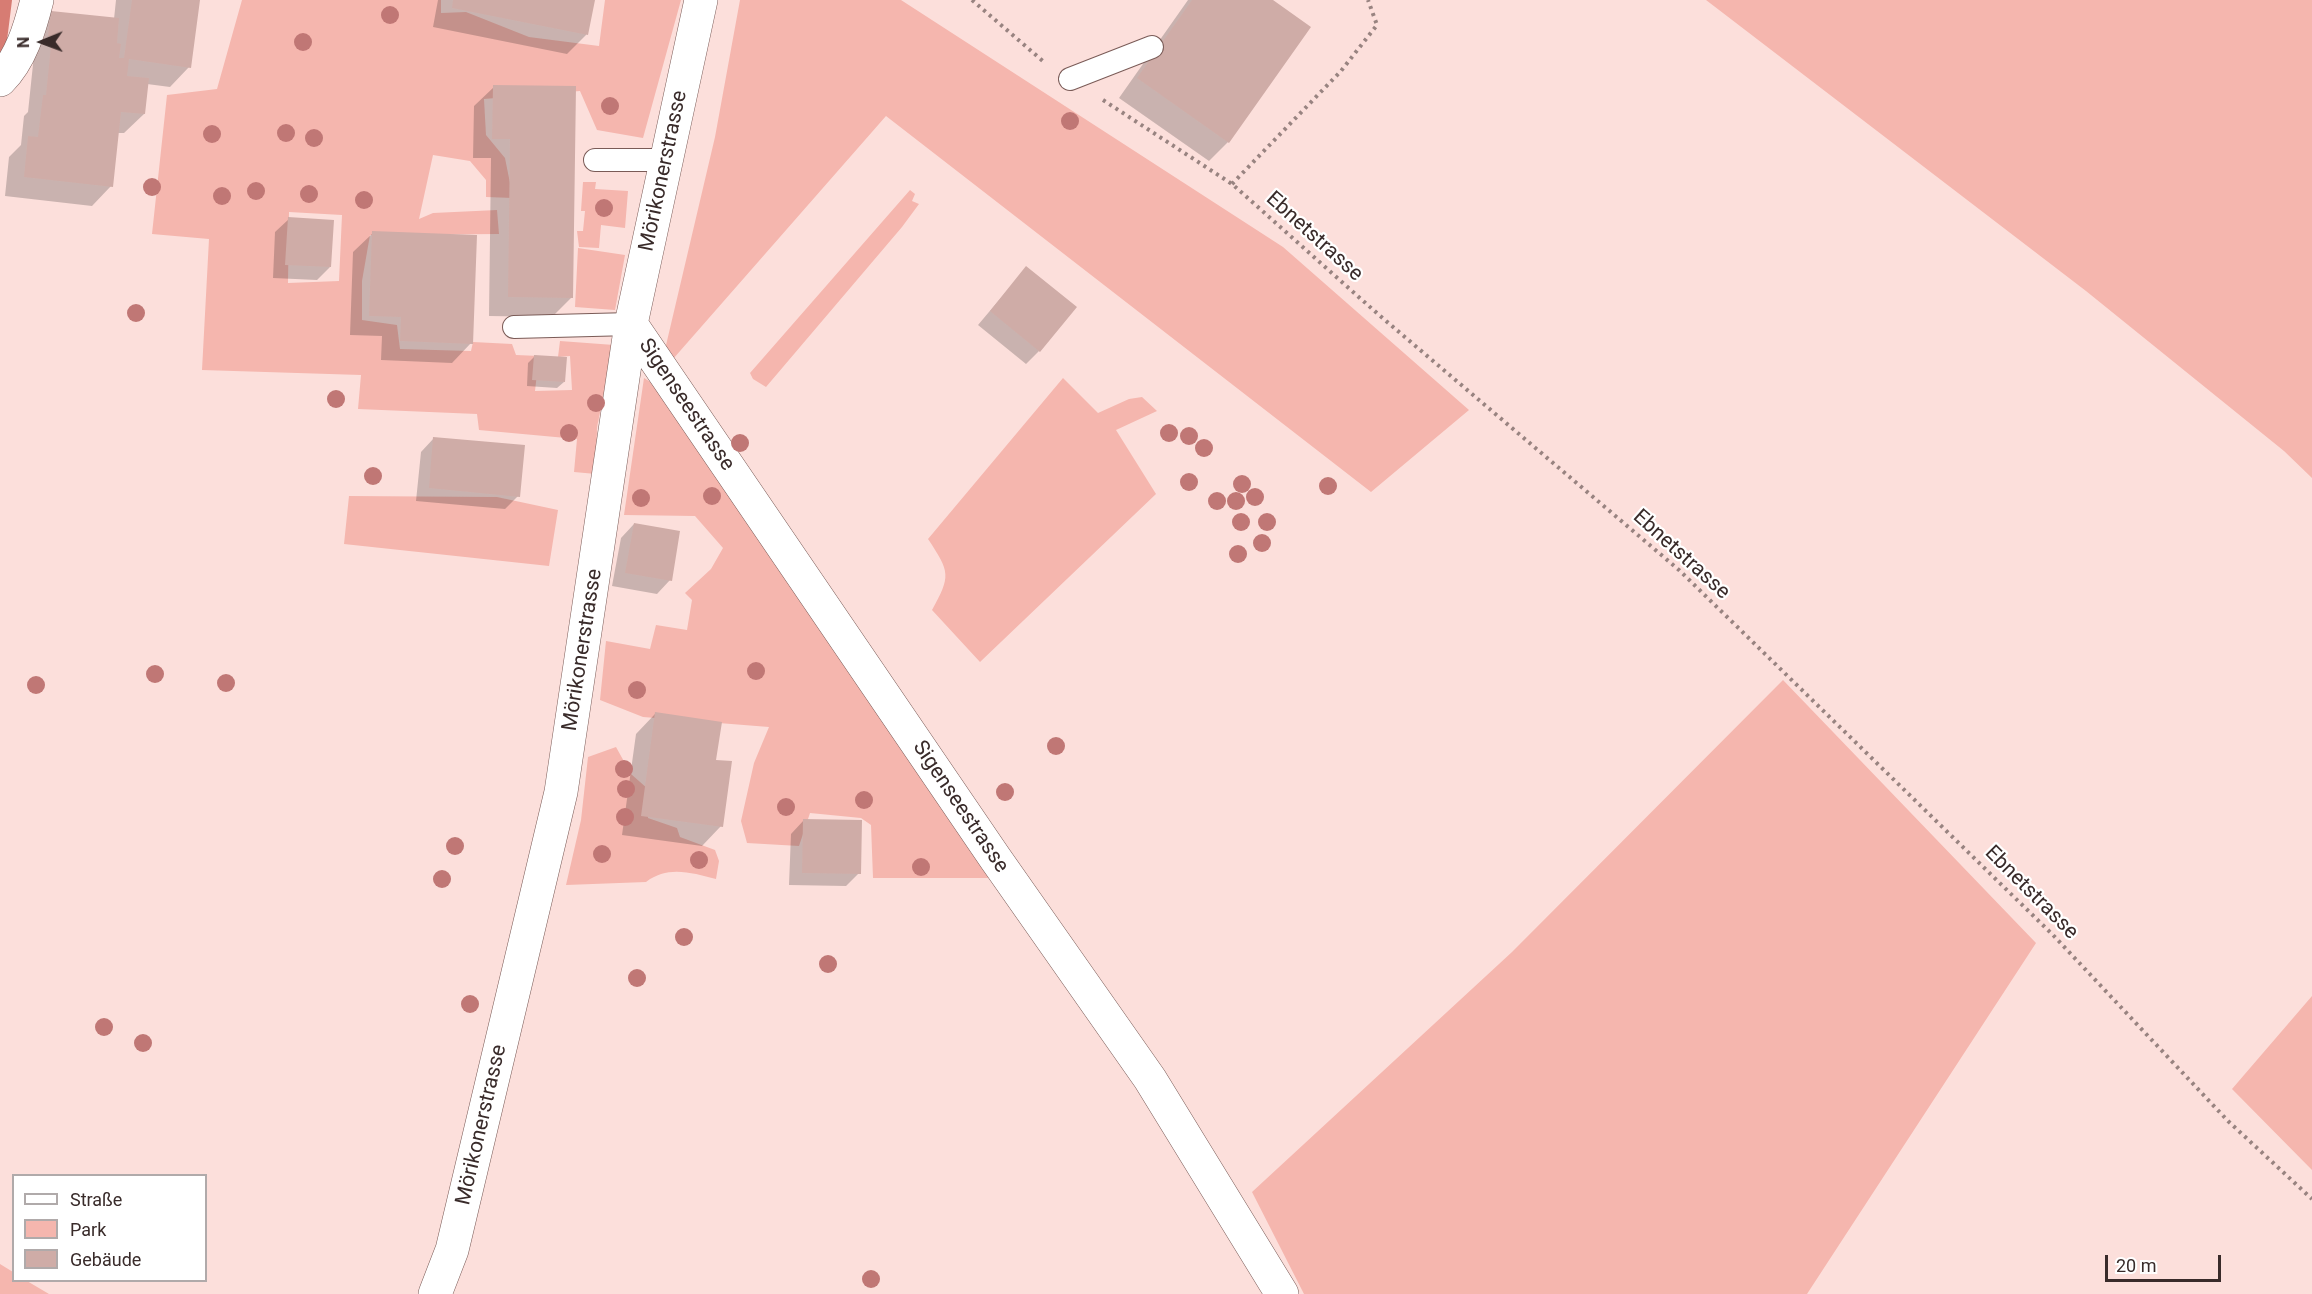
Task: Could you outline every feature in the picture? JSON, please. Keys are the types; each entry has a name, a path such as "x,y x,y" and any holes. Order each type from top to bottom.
{"street":[{"path":"5,75 26,39 37,0"},
{"name":"Mörikonerstrasse","path":"435,1294 452,1250 561,792 631,324 701,0"},
{"name":"Sigenseestrasse","path":"631,324 995,858 1150,1078 1281,1294"}],"lane":[{"path":"1070,79 1152,47"},
{"path":"595,160 666,160"},
{"path":"514,327 631,324"}],"path":[{"name":"Ebnetstrasse","path":"972,0 1033,56 1232,184 1378,315 1679,570 2053,935 2228,1121 2312,1199"},
{"path":"1232,184 1341,70 1377,25 1368,0"}],"green space":[{"path":"242,0 441,0 441,13 466,12 529,37 599,46 605,0 681,0 643,138 597,130 580,91 484,99 486,135 505,158 513,198 486,197 486,180 470,161 433,155 419,219 433,213 497,210 499,234 370,235 362,281 362,320 397,325 400,349 471,351 473,342 512,344 516,355 539,356 535,391 572,390 570,356 558,357 560,341 614,345 597,427 596,474 574,472 577,439 479,430 477,414 358,409 361,375 202,370 209,239 152,234 167,95 217,89","holes":["289,212 342,215 339,281 288,283"]},
{"path":"740,0 901,0 1283,247 1469,410 1371,492 886,116 659,375 715,137"},
{"path":"1706,0 2312,0 2312,478 2284,451 2086,291"},
{"path":"583,182 596,182 595,189 628,191 625,228 601,225 599,248 579,247 577,231 583,231 585,211 581,211"},
{"path":"910,190 915,194 912,201 919,204 902,227 766,387 753,379 750,373"},
{"path":"578,248 625,255 615,310 575,307"},
{"path":"644,378 679,399 1000,878 873,878 871,825 861,818 810,813 799,846 747,843 741,821 754,763 769,727 643,717 600,700 606,641 650,649 656,625 687,630 692,600 685,593 711,569 723,548 695,516 624,515"},
{"path":"1063,378 1098,413 1129,399 1142,397 1157,411 1116,430 1156,494 980,662 932,610 945,581 945,574 941,559 928,539"},
{"path":"349,496 497,497 558,510 549,566 344,544"},
{"path":"1783,680 2036,943 1807,1294 1304,1294 1252,1192 1512,952"},
{"path":"616,747 631,774 648,789 648,818 677,828 680,837 715,850 719,861 716,879 671,872 646,882 566,885 581,820 588,757"},
{"path":"2312,996 2312,1170 2232,1089"},
{"path":"0,1264 12,1271 12,1282 29,1282 49,1294 0,1294"}],"building":[{"path":"132,0 200,0 191,68 129,59 127,76 149,78 145,114 121,112 113,187 24,177 28,136 38,137 43,95 46,95 52,36 48,36 51,11 119,18 117,43 121,44 119,58 124,58"},
{"path":"453,0 595,0 588,35 452,8"},
{"path":"1192,0 1273,0 1311,27 1229,143 1137,78"},
{"path":"493,85 576,86 573,298 508,297 510,139 492,139"},
{"path":"288,217 334,220 331,267 285,265"},
{"path":"372,231 477,235 473,344 400,341 401,317 369,316"},
{"path":"1026,266 1077,307 1040,352 990,311"},
{"path":"534,355 567,357 565,382 532,380"},
{"path":"433,437 525,445 520,497 429,488"},
{"path":"634,523 680,531 672,581 625,573"},
{"path":"655,712 722,722 716,760 732,761 723,827 641,816"},
{"path":"803,819 862,820 861,874 802,873"}],"waterway":[{"path":"0,48 6,0"}]}
